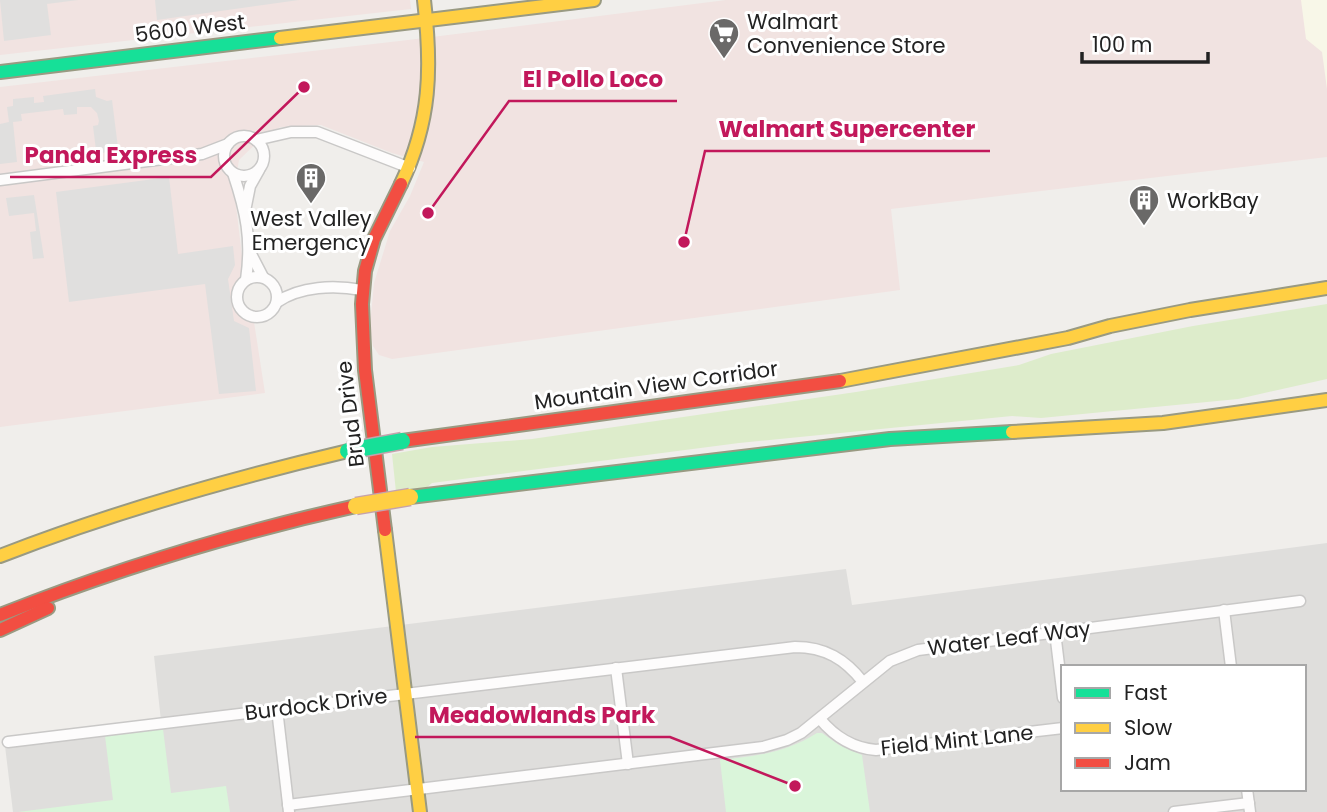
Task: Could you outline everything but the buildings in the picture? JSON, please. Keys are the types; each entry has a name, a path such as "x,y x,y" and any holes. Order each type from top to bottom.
{"main road":[{"name":"Brud Drive","path":"420,812 363,349 362,289 374,239 410,168 422,128 429,86 424,0"},
{"name":"5600 West","path":"0,72 594,0"},
{"path":"1299,292 1327,281"},
{"name":"Mountain View Corridor","path":"0,556 60,532 200,487 348,451 402,441 859,378 1068,338 1150,318 1327,288"},
{"path":"1286,406 1304,397 1327,391"},
{"path":"0,615 145,560 228,536 310,515 410,497 890,439 1163,423 1327,400"},
{"path":"1242,414 1327,408"},
{"path":"0,630 114,580 310,515"},
{"path":"0,547 60,532"}],"street":[{"path":"0,180 202,154 242,136 256,140 306,131 321,132 410,168"},
{"path":"263,150 277,135"},
{"path":"245,212 250,186 264,158 263,150 256,140"},
{"path":"228,144 224,155 245,212 250,252 246,280"},
{"path":"202,154 247,176 260,169"},
{"path":"250,252 263,277 275,287 299,291"},
{"path":"263,277 246,280 239,288 237,299 246,314 258,317 266,315 277,303 299,291 340,286 362,289"},
{"path":"275,287 277,303"},
{"name":"Water Leaf Way","path":"289,809 778,743 801,733 890,661 918,650 1300,601"},
{"path":"1224,610 1231,665"},
{"path":"1055,632 1061,682"},
{"name":"Burdock Drive","path":"8,742 779,648 808,647 832,654 850,667 863,682"},
{"path":"616,668 628,764"},
{"path":"277,709 289,809"},
{"name":"Field Mint Lane","path":"820,719 840,738 854,746 876,750 1061,728"},
{"path":"1174,812 1249,807"}],"shaded area":[{"path":"0,0 410,0 411,9 0,55"},
{"path":"0,0 78,0 47,4 51,35 4,41"},
{"path":"155,0 299,0 157,20"},
{"path":"726,0 1327,0 1327,157 891,209 900,290 392,359 379,355 373,346 370,326 374,283 390,231 410,196 424,162 392,153 321,125 281,127 267,133 239,160 234,189 243,264 240,277 231,291 235,311 254,322 265,393 0,427 0,87"},
{"path":"1301,0 1327,0 1327,89 1322,52 1306,39"},
{"path":"95,89 96,97 112,100 118,148 103,153 102,149 96,150 93,126 98,125 99,121 97,113 91,107 77,107 77,114 64,115 63,109 21,114 22,121 13,122 17,162 0,164 0,124 9,122 7,107 13,106 13,99 34,97 34,103 44,102 43,96"},
{"path":"169,177 178,254 233,246 235,265 228,279 234,321 249,328 256,391 219,394 205,284 69,302 56,192"},
{"path":"34,195 44,258 33,259 30,232 36,231 34,213 9,216 6,198"},
{"path":"1327,543 1327,812 13,812 5,746 161,721 154,656 846,569 852,605"}],"green space":[{"path":"1327,304 1327,379 1238,399 1041,418 1012,416 739,443 432,483 426,488 396,492 392,454 432,447 532,439 856,392 1019,365 1051,354 1193,326"},
{"path":"163,729 171,793 226,786 230,812 18,812 113,800 105,736"},
{"path":"822,733 839,745 862,755 870,812 726,812 720,760 782,749"}],"traffic: fast":[{"path":"0,72 280,38"},
{"path":"410,497 890,439 1012,432"},
{"path":"348,451 402,441"}],"traffic: slow":[{"path":"401,184 418,138 427,94 428,49 424,0"},
{"path":"280,38 594,0"},
{"path":"840,381 1068,338 1110,326 1190,310 1327,288"},
{"path":"1012,432 1163,423 1327,400"},
{"path":"0,556 85,525 172,498 348,451"},
{"path":"356,506 410,497"},
{"path":"385,530 420,812"}],"traffic: jam":[{"path":"385,530 365,370 362,304 365,271 374,239 401,184"},
{"path":"402,441 840,381"},
{"path":"0,615 87,582 176,553 356,506"},
{"path":"0,630 48,608"}],"place":[{"name":"Walmart Convenience Store","path":"724,60"},
{"name":"Panda Express","path":"304,87"},
{"name":"West Valley Emergency","path":"311,205"},
{"name":"El Pollo Loco","path":"428,213"},
{"name":"WorkBay","path":"1144,227"},
{"name":"Walmart Supercenter","path":"684,242"},
{"name":"Meadowlands Park","path":"795,786"}]}
